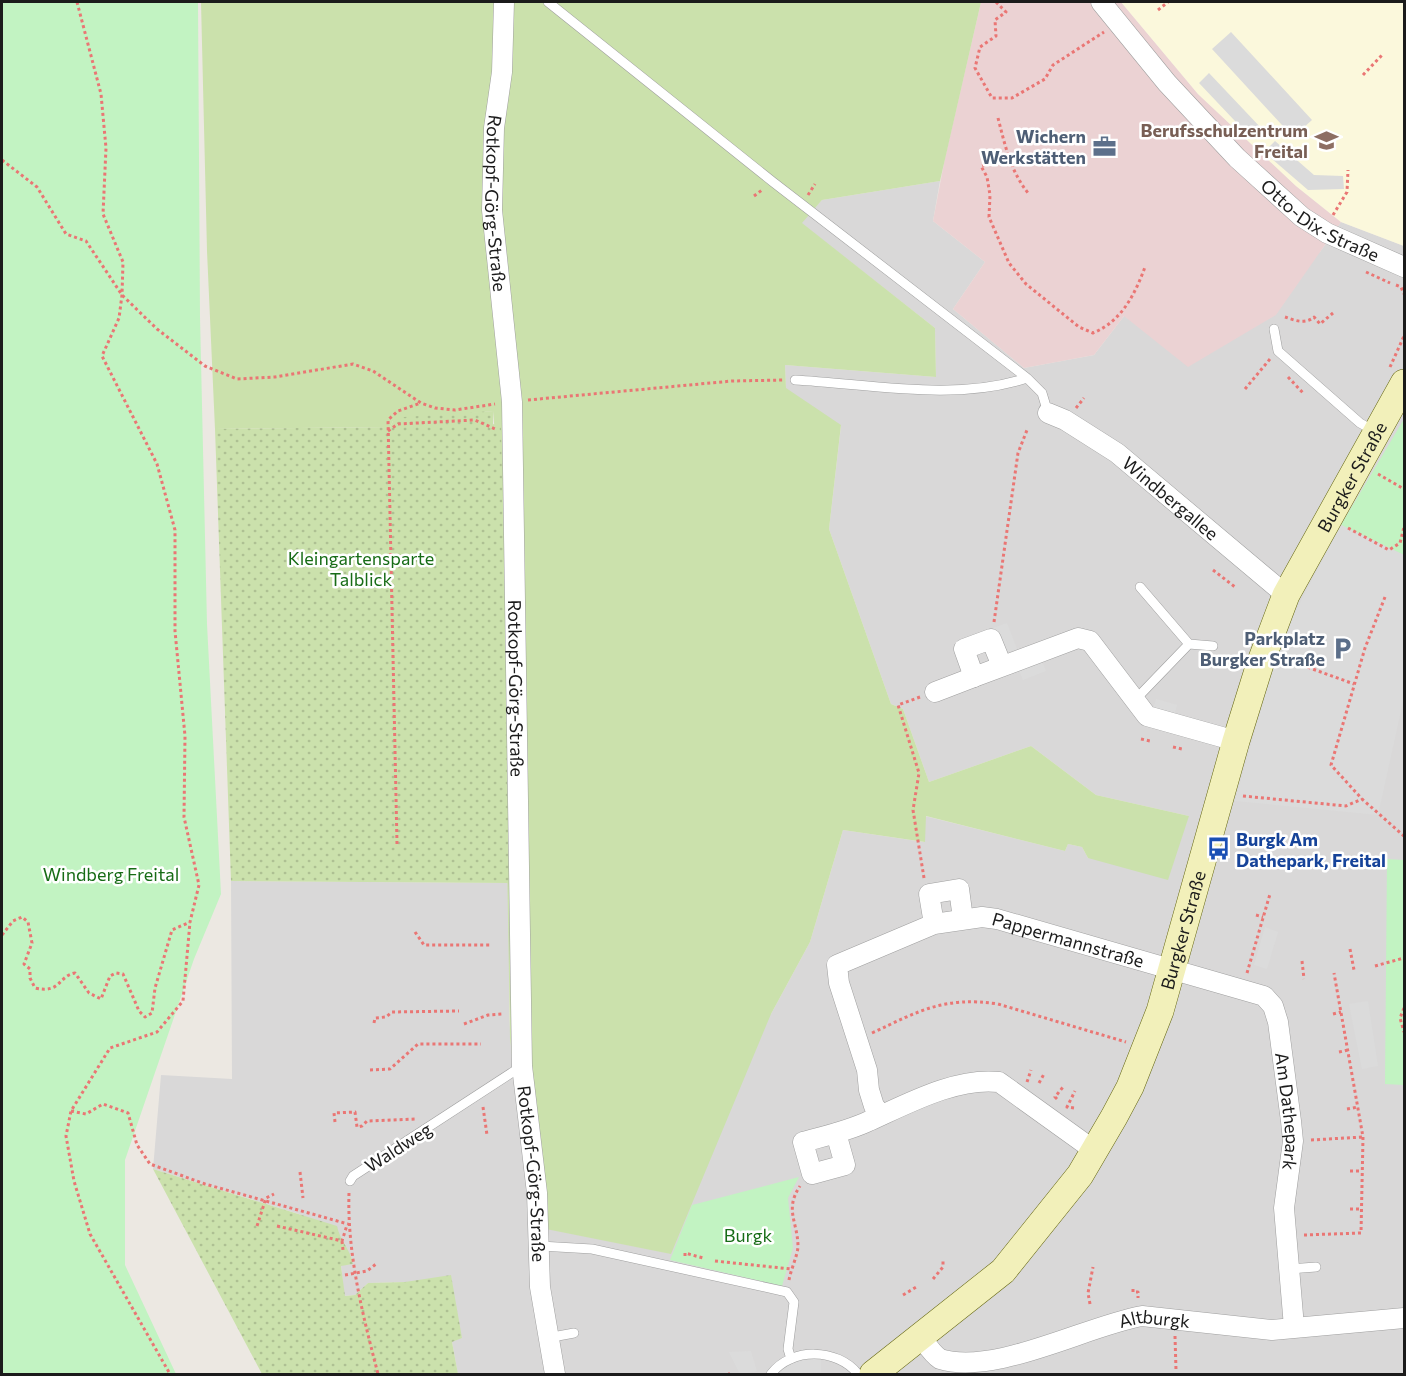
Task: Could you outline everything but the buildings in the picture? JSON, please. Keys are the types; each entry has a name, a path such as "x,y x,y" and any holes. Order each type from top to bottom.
{"main road":[{"name":"Burgker Straße","path":"873,1374 922,1338 1003,1271 1060,1203 1095,1151 1130,1087 1148,1046 1173,970 1236,741 1260,664 1286,595 1404,383"}],"street":[{"name":"Rotkopf-Görg-Straße","path":"504,2 501,72 494,128 492,210 512,402 513,1011 537,1193 540,1287 555,1374"},
{"name":"Otto-Dix-Straße","path":"1101,2 1167,83 1232,153 1286,202 1327,233 1404,267"},
{"name":"Windbergallee","path":"1048,413 1065,420 1117,453 1286,595"},
{"path":"935,692 1078,638 1090,641 1147,716 1236,741"},
{"path":"974,677 963,649 992,639 1002,666"},
{"path":"934,924 929,894 959,889 963,919"},
{"name":"Pappermannstraße","path":"881,1114 874,1106 869,1090 867,1070 839,984 837,965 934,924 963,919 997,919 1173,970"},
{"name":"Am Dathepark","path":"1173,970 1264,996 1273,1005 1278,1022 1293,1141 1284,1208 1294,1327"},
{"path":"836,1133 845,1165 812,1174 803,1142 836,1133 903,1103 981,1080 999,1082 1095,1151"},
{"name":"Altburgk","path":"922,1338 938,1358 951,1364 982,1370 1040,1353 1124,1319 1142,1316 1236,1328 1272,1330 1404,1318"}],"lane":[{"path":"548,2 773,182 1027,378 1042,393 1048,413"},
{"path":"1274,329 1278,351 1360,423 1378,433"},
{"path":"795,380 949,390 1011,383 1027,378"},
{"path":"1140,587 1189,644 1213,646"},
{"path":"1135,700 1189,644"},
{"name":"Waldweg","path":"350,1181 353,1176 522,1066"},
{"path":"540,1246 592,1249 787,1292 794,1302 788,1349 791,1359"},
{"path":"1289,1269 1316,1267"},
{"path":"547,1338 574,1333"},
{"path":"771,1374 776,1367 806,1354 830,1356 848,1363 858,1374"}],"path":[{"path":"77,2 100,94 106,147 103,214 123,262 119,318 102,356 157,464 175,530 175,631 185,736 184,817 199,885 190,922 183,1000 157,1032 110,1047 71,1111 66,1136 74,1181 90,1234 170,1374"},
{"path":"996,2 1006,12 995,20 996,36 980,47 975,68 992,98 1012,98 1045,79 1053,65 1105,32"},
{"path":"1158,10 1168,2"},
{"path":"1362,75 1383,54"},
{"path":"998,118 1008,158 1017,179 1028,193"},
{"path":"1008,158 981,166 987,177 990,195 989,217 1009,263 1026,284 1079,327 1093,333 1110,326 1136,293 1145,267"},
{"path":"2,160 37,187 66,234 86,241 122,295 157,329 205,366 237,379 275,376 353,364 374,371 421,403 435,408 455,410 722,381 795,380"},
{"path":"1329,221 1347,192 1348,170"},
{"path":"1401,287 1404,294"},
{"path":"1285,317 1299,322 1310,321 1314,317 1320,324 1333,313"},
{"path":"1245,389 1272,357"},
{"path":"397,844 388,420 398,411 421,403"},
{"path":"388,431 398,424 475,420 496,429"},
{"path":"993,628 1018,453 1028,430"},
{"path":"1369,468 1404,489"},
{"path":"1338,522 1389,550 1400,543 1404,527"},
{"path":"1213,570 1235,587"},
{"path":"1385,597 1354,684 1331,765 1362,799 1404,836"},
{"path":"1284,658 1354,684"},
{"path":"898,705 919,773 913,810 921,867 929,894"},
{"path":"1141,739 1150,741"},
{"path":"1173,747 1182,749"},
{"path":"1232,794 1346,806 1362,799"},
{"path":"1247,974 1270,894"},
{"path":"1256,915 1263,917"},
{"path":"2,934 13,921 22,917 28,922 32,943 24,964 30,969 30,978 35,988 46,991 55,988 69,974 75,973 89,993 101,999 110,976 116,973 123,974 139,1011 145,1017 152,1013 155,988 172,930 190,922"},
{"path":"415,932 424,945 492,945"},
{"path":"1350,949 1354,970"},
{"path":"1246,951 1253,953"},
{"path":"1375,966 1404,958"},
{"path":"1302,961 1305,979"},
{"path":"1286,1235 1361,1233 1363,1137 1334,973"},
{"path":"857,1040 935,1004 979,1001 998,1004 1128,1042"},
{"path":"1404,1008 1400,1018 1404,1032"},
{"path":"374,1023 375,1018 386,1017 392,1012 459,1011"},
{"path":"464,1024 488,1015 508,1014 513,1011"},
{"path":"1333,1014 1341,1012"},
{"path":"370,1070 390,1069 418,1044 481,1044"},
{"path":"1339,1052 1348,1050"},
{"path":"1039,1083 1044,1074"},
{"path":"1057,1099 1055,1097 1063,1087"},
{"path":"1074,1108 1067,1107 1075,1091"},
{"path":"482,1097 487,1135"},
{"path":"71,1111 86,1114 103,1104 128,1113 137,1145 150,1164 205,1184 348,1224 342,1241 343,1250"},
{"path":"1347,1109 1358,1107"},
{"path":"334,1122 334,1113 355,1112 357,1127 362,1126 366,1121 417,1119"},
{"path":"1293,1141 1363,1137"},
{"path":"1350,1171 1362,1171"},
{"path":"300,1172 303,1198"},
{"path":"787,1292 798,1248 791,1213 793,1197 812,1174"},
{"name":"Waldweg","path":"350,1181 348,1224 378,1374"},
{"path":"257,1226 266,1198 274,1194"},
{"path":"1350,1209 1361,1209"},
{"path":"276,1226 342,1241"},
{"path":"680,1267 685,1253 712,1261 791,1269"},
{"path":"933,1279 943,1267 943,1261"},
{"path":"345,1275 368,1272 376,1264"},
{"path":"1090,1304 1088,1293 1093,1267"},
{"path":"903,1295 918,1286"},
{"path":"1175,1343 1176,1370"}],"shaded area":[{"path":"981,2 1121,2 1198,94 1296,186 1341,222 1276,315 1188,367 1124,316 1094,355 1024,368 953,309 985,262 933,221"},
{"name":"Berufsschulzentrum Freital","path":"1121,2 1404,2 1404,246 1341,222 1296,186 1198,94"},
{"path":"1231,32 1312,120 1293,137 1212,49"},
{"path":"1209,73 1262,129 1252,139 1199,83"},
{"path":"1275,141 1314,175 1343,176 1344,189 1308,190 1264,152"},
{"path":"940,181 933,221 985,262 953,309 1024,368 1094,355 1124,316 1320,252 1341,222 1404,246 1404,1374 458,1374 452,1342 462,1337 405,1282 368,1283 355,1295 344,1296 341,1265 352,1264 339,1235 299,1214 153,1169 161,1075 232,1079 231,881 509,883 509,1013 512,1064 771,1014 810,942 843,830 924,842 925,816 1065,851 1068,844 1082,847 1088,858 1189,816 1096,795 1031,746 929,782 903,709 891,704 829,529 841,426 786,389 785,365 936,377 935,328 801,223 822,200"},
{"name":"Parkplatz Burgker Straße","path":"1341,525 1404,555 1404,697 1378,815 1235,801 1270,678 1292,618"},
{"path":"1007,623 1017,649 998,656 991,639 993,628"},
{"path":"1038,651 1046,671 1023,680 1015,661"},
{"path":"1156,699 1177,705 1172,723 1151,717"},
{"path":"1265,927 1278,932 1267,969 1254,965"},
{"path":"1368,1001 1378,1066 1362,1069 1349,1004"},
{"path":"751,1351 757,1371 743,1374 739,1372 729,1352"},
{"path":"821,1354 821,1372 771,1374 776,1367"}],"green space":[{"name":"Windberg Freital","path":"2,2 198,2 200,317 207,624 221,894 194,959 125,1160 125,1265 176,1374 2,1374"},
{"path":"201,2 981,2 940,181 822,200 802,223 935,328 936,377 785,365 786,388 841,425 829,529 891,704 903,709 929,782 1031,746 1096,795 1189,816 1168,880 1088,858 1082,847 1068,844 1065,851 926,816 925,842 843,830 810,942 771,1014 671,1254 531,1226 510,1038 501,502 493,411 393,421 390,427 215,429 207,251"},
{"name":"Kleingartensparte Talblick","path":"493,411 493,424 501,427 509,883 231,881 215,429 390,427 393,421 404,417"},
{"path":"1404,419 1404,555 1341,525"},
{"path":"1387,859 1404,860 1404,1085 1385,1084"},
{"path":"153,1169 337,1226 353,1264 341,1266 345,1296 355,1295 368,1283 405,1282 451,1275 462,1338 452,1342 458,1374 262,1374"},
{"name":"Burgk","path":"799,1177 788,1198 793,1248 782,1286 670,1260 692,1205"}],"place":[{"name":"Berufsschulzentrum Freital","path":"1326,140"},
{"name":"Wichern Werkstätten","path":"1104,146"},
{"name":"Parkplatz Burgker Straße","path":"1343,648"},
{"name":"Burgk Am Dathepark, Freital","path":"1218,849"}]}
